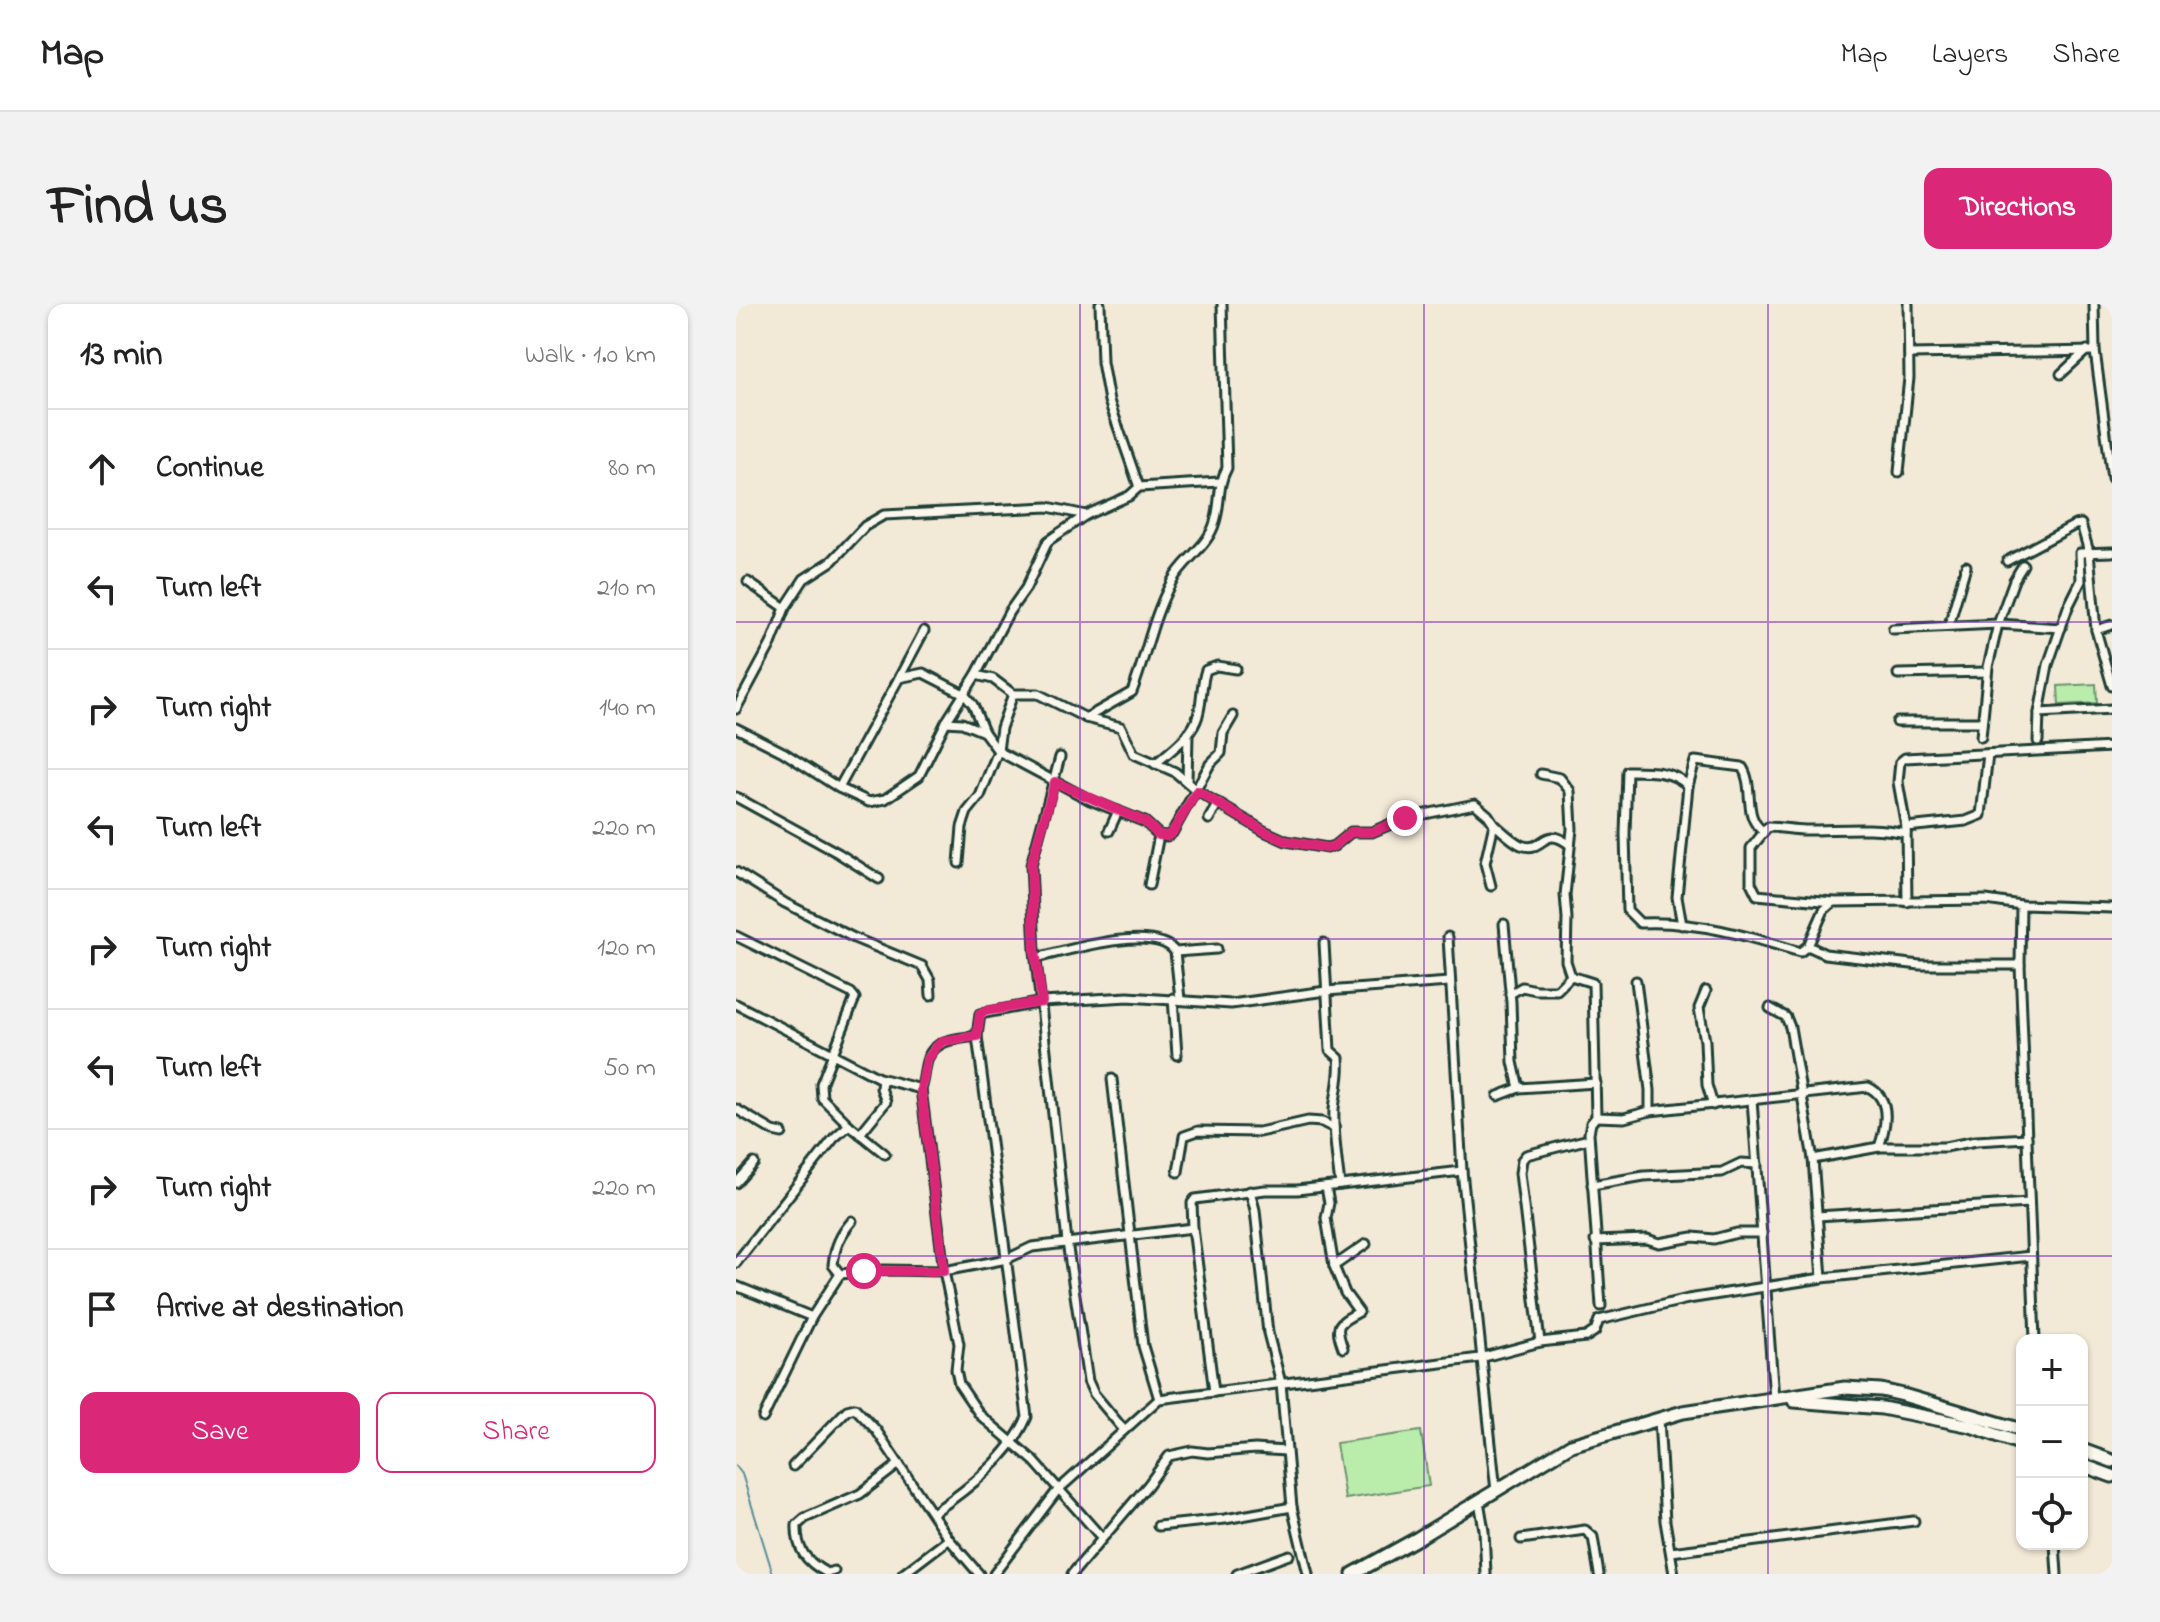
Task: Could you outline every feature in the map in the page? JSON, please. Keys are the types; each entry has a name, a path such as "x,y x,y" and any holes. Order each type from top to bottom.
{"street":[{"path":"1100,304 1102,362 1109,401 1139,487"},
{"path":"1086,718 1132,692 1156,612 1174,576 1203,547 1215,522 1219,482 1227,468 1222,304"},
{"path":"1899,472 1909,378 1908,304"},
{"path":"2094,304 2091,351 2112,479"},
{"path":"1909,354 2091,351"},
{"path":"2061,374 2091,351"},
{"path":"736,728 783,752 839,788 869,802 885,799 919,776 946,722 1026,588 1048,541 1086,515 1129,496 1139,487 1219,482"},
{"path":"736,709 771,644 785,608 804,579 832,561 865,526 884,515 1048,507 1086,515"},
{"path":"2007,561 2078,524 2083,528 2081,581 2048,665 2039,713 2038,741"},
{"path":"2084,552 2112,552"},
{"path":"2084,552 2091,581 2096,630 2112,686"},
{"path":"1981,737 1987,672 1998,624 2014,580 2023,565"},
{"path":"1949,625 1966,566"},
{"path":"2081,581 2091,581"},
{"path":"748,582 785,608"},
{"path":"1893,629 1998,624 2061,628"},
{"path":"2096,630 2112,625"},
{"path":"839,788 924,631"},
{"path":"1155,764 1188,734 1197,720 1206,670 1217,666 1236,669"},
{"path":"1898,674 1987,672"},
{"path":"899,678 923,673 964,694 998,751 1055,782 1145,822 1159,835 1167,836 1172,833 1210,764 1221,753 1223,733 1233,716"},
{"path":"976,675 993,679 1013,694 1038,694 1086,718 1121,727 1134,754 1175,772 1197,791 1286,841 1327,848 1351,832 1372,832 1405,818 1475,804 1518,844 1532,847 1553,836 1570,845"},
{"path":"959,863 962,827 967,812 980,796 998,751 1001,728 1013,694"},
{"path":"2039,713 2112,709"},
{"path":"946,722 962,723 984,732"},
{"path":"1897,722 1981,722"},
{"path":"1187,782 1188,734"},
{"path":"1907,902 1906,830 1898,782 1900,762 1905,758 2112,747"},
{"path":"1988,754 1981,815 1966,821 1906,830 1768,827 1751,848 1751,883 1757,895 1833,902 1986,900 2021,905 2112,908"},
{"path":"1060,757 1031,865 1036,958 1067,1242 1088,1381 1094,1394 1124,1430"},
{"path":"1682,925 1677,897 1688,786 1695,761 1742,767 1749,776 1749,806 1756,827 1763,831"},
{"path":"1688,786 1682,780 1664,773 1627,771 1627,910 1640,923 1665,922 1726,929 1800,952 1808,946 1824,910 1833,902"},
{"path":"1541,774 1560,778 1570,791 1570,845 1565,895 1566,961 1571,976"},
{"path":"736,797 879,879"},
{"path":"1209,819 1218,803"},
{"path":"1109,831 1118,811"},
{"path":"1491,886 1485,863 1494,824"},
{"path":"1149,885 1159,835"},
{"path":"736,872 812,917 922,966 930,980 931,995"},
{"path":"2021,905 2020,965 2035,1334"},
{"path":"1504,924 1513,1062 1519,1088"},
{"path":"736,936 851,993 855,998 821,1084 822,1098 885,1154"},
{"path":"1448,937 1462,1171 1496,1491"},
{"path":"1036,958 1116,940 1162,942 1175,952 1217,949"},
{"path":"1324,943 1330,1050 1339,1058 1341,1075 1334,1128 1340,1185"},
{"path":"1808,946 1825,954 1920,965 2020,965"},
{"path":"1175,952 1177,1055"},
{"path":"1510,994 1522,987 1557,990 1571,976"},
{"path":"1571,976 1593,983 1596,1117 1591,1123 1589,1139 1601,1306"},
{"path":"1636,981 1650,1111"},
{"path":"933,1513 956,1497 1013,1443 1027,1417 977,1036 980,1014 1042,1002 1128,997 1231,1004 1326,991 1449,982"},
{"path":"1706,991 1699,1008 1705,1041 1707,1085 1713,1105"},
{"path":"736,1004 882,1079 921,1089"},
{"path":"1770,1008 1786,1017 1802,1095 1813,1159 1822,1278"},
{"path":"977,1036 943,1041 937,1046 927,1060 921,1089 944,1271 959,1344 956,1370 959,1384 980,1415 1034,1461 1057,1491 1102,1538"},
{"path":"860,1134 886,1102 881,1088 882,1079"},
{"path":"1112,1079 1143,1346 1159,1399"},
{"path":"1498,1096 1519,1088 1596,1083"},
{"path":"1596,1117 1624,1118 1650,1111 1868,1087 1875,1090 1885,1109 1885,1128 1879,1147"},
{"path":"1752,1100 1774,1399"},
{"path":"736,1109 782,1133"},
{"path":"1178,1172 1184,1136 1198,1131 1259,1132 1308,1121 1322,1122 1334,1128"},
{"path":"736,1263 834,1138 849,1125"},
{"path":"1813,1159 1879,1147 1945,1147 1976,1141 2027,1138"},
{"path":"1540,1342 1520,1173 1522,1160 1526,1155 1589,1139"},
{"path":"736,1183 754,1163"},
{"path":"1592,1185 1644,1176 1722,1172 1741,1163 1757,1164"},
{"path":"1214,1392 1193,1228 1192,1203 1195,1199 1462,1171"},
{"path":"1326,1187 1329,1203 1326,1218 1334,1266 1345,1293 1359,1312 1344,1318 1338,1326 1343,1348"},
{"path":"1250,1191 1268,1333 1281,1383 1292,1507 1308,1574"},
{"path":"1817,1216 2029,1203"},
{"path":"840,1274 833,1265 835,1249 841,1233 852,1221"},
{"path":"840,1274 884,1270 944,1271 1007,1259 1032,1247 1193,1228"},
{"path":"1595,1241 1647,1239 1659,1243 1693,1237 1714,1239 1737,1233 1762,1233"},
{"path":"1334,1266 1366,1244"},
{"path":"994,1574 1057,1491 1159,1399 1480,1358 1540,1342 1586,1337 1595,1331 1599,1320 1688,1299 1822,1278 2031,1256"},
{"path":"763,1418 812,1317 840,1274"},
{"path":"736,1286 812,1317"},
{"path":"1353,1574 1571,1445 1683,1412 1845,1388 1881,1390 2016,1428"},
{"path":"1881,1390 1882,1408"},
{"path":"1774,1399 1882,1408 1971,1426 2016,1442"},
{"path":"793,1466 847,1410 855,1408 876,1430 949,1539 979,1574"},
{"path":"1659,1419 1665,1521 1674,1574"},
{"path":"1072,1574 1169,1456 1192,1451 1286,1451"},
{"path":"2088,1452 2112,1461"},
{"path":"834,1571 827,1573 803,1555 796,1540 797,1525 805,1518 860,1494 899,1464"},
{"path":"2088,1467 2112,1476"},
{"path":"1479,1501 1486,1574"},
{"path":"1158,1526 1225,1519 1292,1507"},
{"path":"1671,1552 1914,1521"},
{"path":"1521,1539 1585,1530 1593,1537 1599,1574"},
{"path":"903,1574 949,1539"},
{"path":"2055,1550 2057,1574"},
{"path":"1237,1574 1289,1555"}],"green space":[{"path":"2096,684 2097,703 2059,705 2058,686"},
{"path":"1421,1431 1429,1486 1345,1499 1336,1443"}],"waterway":[{"path":"736,1466 742,1474 773,1574"}],"route":[{"path":"864,1271 944,1271 921,1089 927,1060 943,1041 977,1036 980,1014 985,1011 1042,1002 1035,951 1031,865 1055,782 1145,822 1159,835 1167,836 1172,833 1197,791 1286,841 1327,848 1351,832 1372,832 1405,818"}]}
